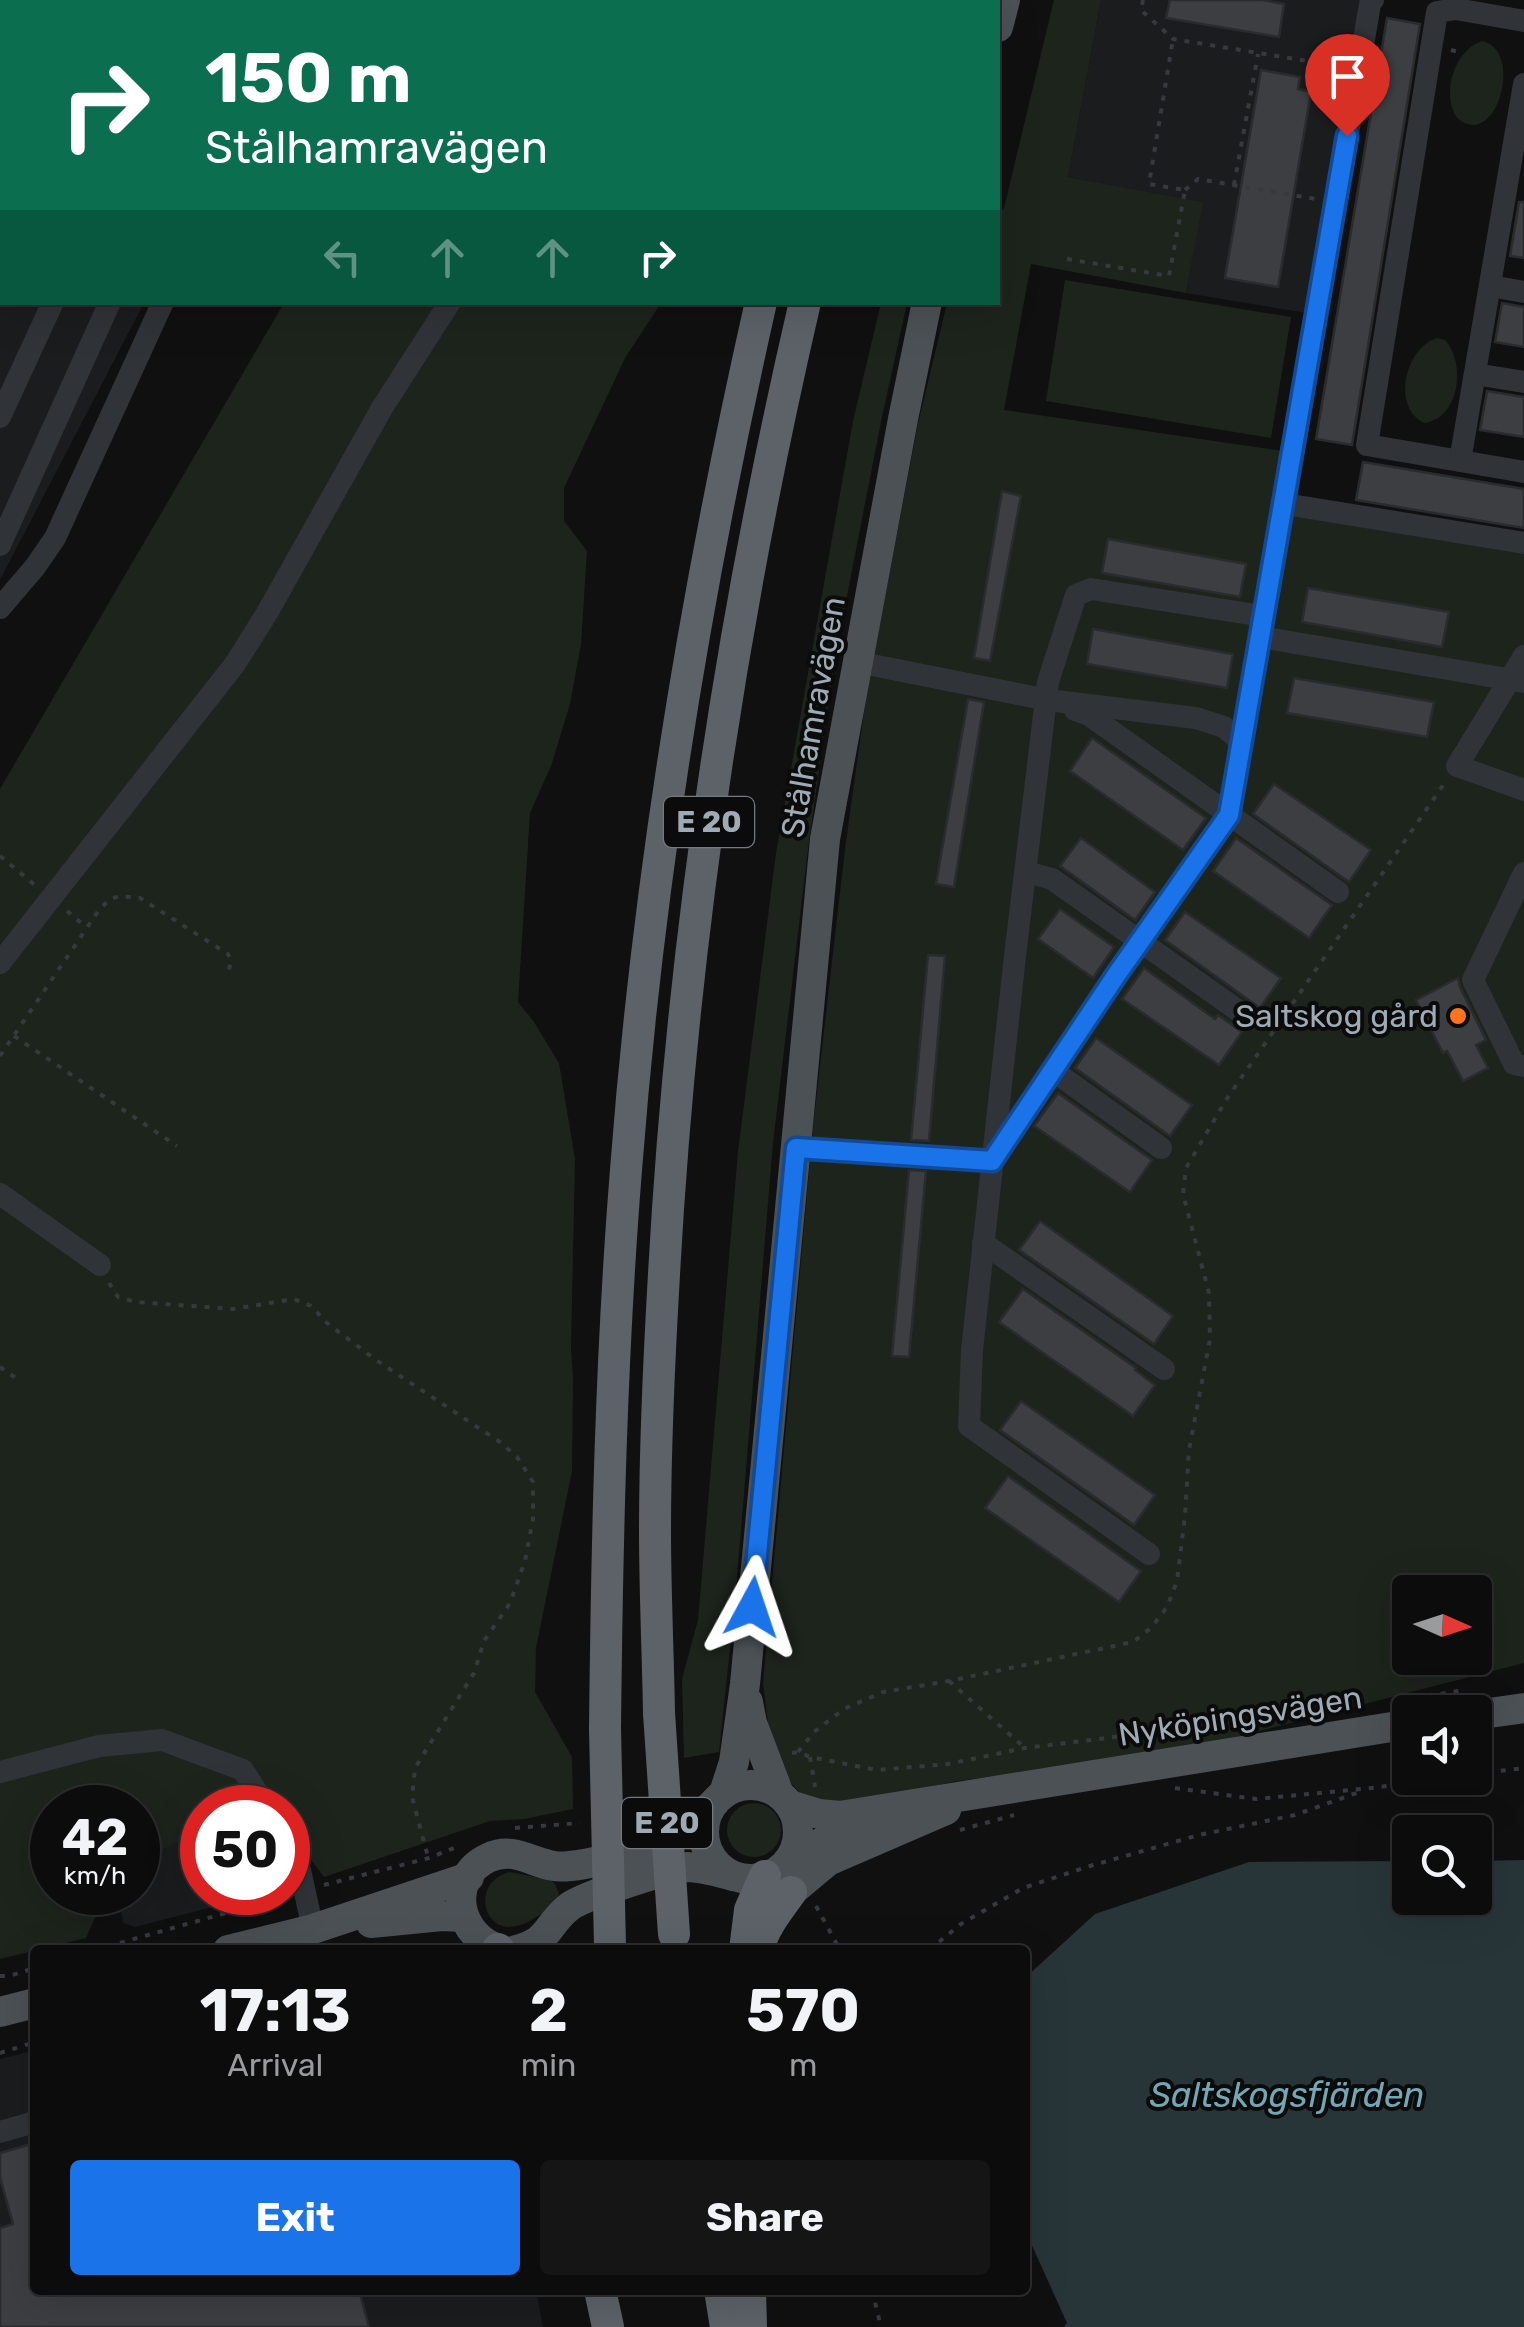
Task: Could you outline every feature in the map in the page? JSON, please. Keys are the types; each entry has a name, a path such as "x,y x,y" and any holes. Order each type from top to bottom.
{"highway":[{"name":"E 20","path":"610,1945 607,1534 614,1338 626,1166 647,957 683,699 734,421 761,305"},
{"name":"E 20","path":"675,1942 659,1713 655,1531 670,1171 690,963 728,688 776,425 804,305"},
{"path":"746,1945 750,1910 778,1881"},
{"path":"759,1945 771,1920 778,1881"},
{"path":"601,2295 608,2327"},
{"path":"624,2295 626,2327"},
{"path":"721,2295 726,2327"},
{"path":"750,2295 750,2327"}],"main road":[{"name":"Stålhamravägen","path":"719,1798 734,1762 745,1684 825,839 926,305"},
{"name":"Stålhamravägen","path":"745,1684 752,1723 784,1800"},
{"path":"1492,1704 1524,1708"},
{"name":"Nyköpingsvägen","path":"784,1800 820,1814 840,1816 1081,1776 1392,1715"},
{"name":"Nyköpingsvägen","path":"778,1881 1081,1776"},
{"path":"490,1945 478,1939 463,1917 461,1901 469,1876 486,1859 511,1852 567,1867 618,1856 677,1836 719,1798 746,1785 759,1785 784,1800 797,1819 796,1849 778,1881"},
{"path":"719,1798 707,1816 704,1830 705,1842 717,1864 778,1881"},
{"path":"531,1945 545,1937 565,1910 577,1902 684,1867 778,1881"},
{"path":"255,1945 469,1876"},
{"path":"313,1928 463,1917"},
{"path":"0,2012 30,2003"}],"street":[{"path":"992,1161 1229,815 1373,0"},
{"path":"1524,21 1427,6 1367,445 1524,472"},
{"path":"1460,461 1490,286 1514,201 1524,84"},
{"path":"1490,286 1524,292"},
{"path":"0,418 52,305"},
{"path":"0,545 109,305"},
{"path":"0,608 36,566 74,501 163,305"},
{"path":"0,963 235,664 364,439 448,305"},
{"path":"1475,374 1524,382"},
{"path":"1285,504 1524,543"},
{"path":"1149,1554 969,1426 983,1242 1048,682 1076,595 1091,588 1516,681"},
{"path":"1524,656 1516,681 1457,766 1524,790"},
{"path":"857,662 1048,700 1196,718 1224,727 1243,742"},
{"path":"1048,700 1089,716 1338,892"},
{"path":"1027,872 1052,879 1250,1019"},
{"path":"1524,874 1473,980 1514,1064 1524,1066"},
{"path":"1052,1070 1161,1148"},
{"path":"796,1148 992,1161"},
{"path":"0,1194 100,1265"},
{"path":"983,1242 1164,1369"},
{"path":"0,1772 99,1746 162,1740 242,1770 252,1785"},
{"path":"309,1915 313,1928"},
{"path":"0,2132 30,2123"}],"path":[{"path":"1142,0 1141,10 1173,39 1358,69"},
{"path":"1173,39 1149,184 1184,190"},
{"path":"1234,185 1258,54"},
{"path":"1068,259 1169,276 1184,190 1198,178 1336,203"},
{"path":"798,1752 814,1732 844,1709 883,1692 1133,1642 1151,1628 1167,1607 1176,1581 1189,1450 1210,1340 1209,1292 1183,1194 1186,1168 1236,1083 1457,766"},
{"path":"0,856 25,878"},
{"path":"0,1056 98,910 119,896 140,898 228,954 232,962 228,973"},
{"path":"64,908 86,927"},
{"path":"14,1036 177,1146"},
{"path":"100,1265 118,1297 136,1302 233,1308 294,1300 311,1306 376,1360 500,1442 517,1457 533,1482 533,1519 525,1561 510,1603 484,1641 474,1673 415,1768 412,1797 429,1858 310,1889"},
{"path":"0,1367 20,1381"},
{"path":"948,1680 1024,1748"},
{"path":"810,1757 877,1770 948,1764 1024,1748 1287,1716"},
{"path":"1492,1772 1524,1768"},
{"path":"1158,1786 1256,1798 1392,1785"},
{"path":"935,1945 961,1924 1023,1888 1199,1835 1296,1815 1371,1788"},
{"path":"948,1822 1014,1815"},
{"path":"778,1881 831,1930 838,1945"},
{"path":"113,1945 218,1915"},
{"path":"0,1976 30,1970"},
{"path":"0,2053 30,2044"},
{"path":"873,2295 882,2327"}],"shaded area":[{"path":"1054,0 1101,0 1068,177 1203,202 1186,293 1031,264 1004,410 1283,451 1273,508 1524,549 1524,1663 1492,1671 1492,1575 1392,1575 1392,1675 1477,1675 1181,1751 951,1782 838,1808 804,1798 787,1778 771,1748 763,1683 813,1127 866,698 918,424 947,305 1000,305 1000,212"},
{"path":"1101,0 1364,0 1307,313 1186,293 1202,202 1068,177"},
{"path":"1482,41 1494,47 1501,59 1502,91 1488,118 1477,124 1465,123 1454,113 1451,81 1465,52"},
{"path":"1065,280 1291,317 1271,438 1046,401"},
{"path":"0,305 143,305 0,580"},
{"path":"283,305 660,305 625,358 564,488 564,521 587,551 581,644 570,704 551,766 530,813 518,1002 559,1063 575,1159 572,1471 536,1648 535,1692 572,1757 573,1809 490,1821 324,1877 310,1858 310,1785 180,1785 180,1841 160,1851 160,1785 30,1785 30,1915 96,1915 86,1938 57,1945 30,1945 30,1952 0,1959 0,789"},
{"path":"881,305 907,305 835,657 809,841 773,1143 719,1752 684,1758 682,1679 698,1620 738,1152 776,853 853,421"},
{"path":"1437,338 1445,340 1452,350 1456,388 1446,411 1425,423 1408,406 1406,380 1416,354"},
{"path":"754,1803 773,1811 781,1830 773,1849 754,1857 735,1849 727,1830 735,1811"},
{"path":"180,1841 182,1915 135,1927 123,1923 122,1915 160,1915 160,1851"},
{"path":"510,1872 551,1880 559,1894 554,1905 519,1925 495,1922 489,1915 486,1895 498,1877"},
{"path":"30,2051 30,2295 537,2295 543,2327 0,2327 0,2059"}],"water":[{"name":"Saltskogsfjärden","path":"1524,1860 1524,2327 1064,2327 1067,2323 1030,2241 1030,1973 1095,1914 1249,1862 1392,1861 1392,1915 1492,1915 1492,1861"}],"building":[{"path":"1170,0 1262,0 1284,4 1279,37 1166,18"},
{"path":"1387,18 1420,24 1352,445 1316,439"},
{"path":"1261,70 1300,77 1298,89 1311,92 1278,287 1225,278"},
{"path":"1519,202 1524,202 1524,258 1510,256"},
{"path":"1502,303 1524,307 1524,347 1495,342"},
{"path":"1487,391 1524,397 1524,437 1480,430"},
{"path":"1363,462 1524,489 1524,528 1356,500"},
{"path":"1002,491 1021,496 990,661 974,658"},
{"path":"1108,539 1246,564 1240,597 1102,573"},
{"path":"1308,588 1449,612 1442,647 1302,622"},
{"path":"1093,629 1233,654 1227,688 1087,664"},
{"path":"1294,678 1434,702 1427,737 1287,713"},
{"path":"968,699 984,702 954,887 936,884"},
{"path":"1092,738 1206,818 1183,850 1070,771"},
{"path":"1274,784 1371,850 1349,882 1253,814"},
{"path":"1081,838 1155,892 1135,920 1060,866"},
{"path":"1236,838 1332,905 1309,938 1213,871"},
{"path":"1060,909 1114,947 1093,978 1038,939"},
{"path":"1185,912 1281,978 1260,1008 1165,940"},
{"path":"928,955 945,956 929,1141 911,1140"},
{"path":"1144,968 1215,1019 1218,1015 1242,1032 1219,1065 1122,999"},
{"name":"Saltskog gård","path":"1458,978 1486,1040 1476,1045 1488,1068 1463,1081 1447,1051 1443,1053 1416,1000"},
{"path":"1096,1038 1192,1105 1170,1136 1075,1068"},
{"path":"1058,1093 1152,1160 1130,1192 1034,1126"},
{"path":"909,1170 926,1171 909,1357 892,1356"},
{"path":"1040,1221 1173,1316 1154,1344 1019,1250"},
{"path":"1023,1289 1155,1385 1133,1416 999,1322"},
{"path":"1021,1401 1155,1495 1134,1525 1000,1430"},
{"path":"1008,1476 1141,1571 1119,1602 985,1508"},
{"path":"30,2144 30,2295 360,2295 369,2327 0,2327 0,2228 13,2224 0,2177 0,2153"}],"place":[{"name":"Saltskog gård","path":"1458,1016"}],"route":[{"path":"752,1607 796,1148 992,1161 1229,815 1347,136"}]}
